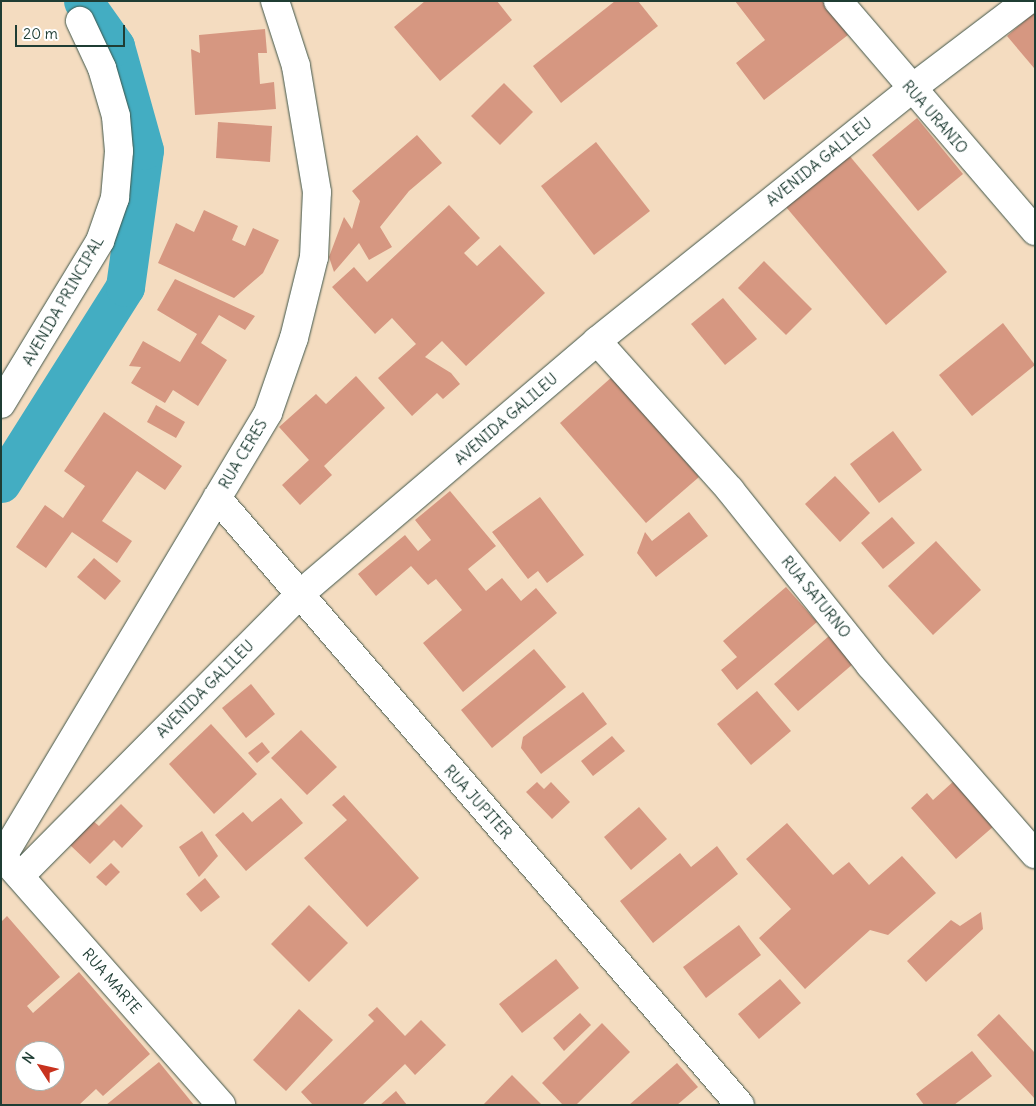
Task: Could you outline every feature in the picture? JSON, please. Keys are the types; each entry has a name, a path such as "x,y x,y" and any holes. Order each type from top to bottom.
{"street":[{"name":"RUA CERES","path":"8,864 217,498 268,413 294,338 314,257 318,192 296,66 275,1"},
{"name":"RUA URANIO","path":"838,1 911,89 1035,231"},
{"name":"AVENIDA GALILEU","path":"8,864 300,594 597,341 911,89 1027,1"},
{"name":"AVENIDA PRINCIPAL","path":"1,404 100,241 115,198 119,151 116,116 102,68 80,21"},
{"name":"RUA SATURNO","path":"597,341 730,490 870,665 1035,854"},
{"name":"RUA JUPITER","path":"217,498 740,1105"},
{"name":"RUA MARTE","path":"8,864 221,1105"}],"building":[{"path":"425,1 497,1 512,20 440,81 394,27"},
{"path":"615,1 638,1 658,26 561,103 533,66"},
{"path":"735,1 822,1 848,35 764,100 736,63 765,40"},
{"path":"1035,12 1035,67 1034,68 1007,36"},
{"path":"265,29 267,53 258,53 260,84 274,82 276,109 195,115 191,49 200,53 199,35"},
{"path":"504,83 533,112 500,145 471,116"},
{"path":"917,118 963,174 918,211 872,155"},
{"path":"218,122 272,126 270,162 216,158"},
{"path":"417,135 442,163 409,191 380,227 392,247 369,260 359,243 334,272 329,257 344,217 352,229 360,201 352,191"},
{"path":"596,142 650,211 594,255 541,186"},
{"path":"848,154 947,272 886,325 786,207"},
{"path":"449,205 480,238 464,253 477,266 500,245 545,293 466,366 442,341 425,357 451,373 460,384 443,399 437,393 412,416 378,378 416,344 392,318 375,334 332,287 354,267 367,282"},
{"path":"204,210 238,226 232,240 245,246 253,228 279,240 263,273 234,298 158,263 176,223 194,232"},
{"path":"764,261 812,309 786,335 738,288"},
{"path":"175,279 255,316 245,330 219,315 201,343 227,360 198,406 173,390 165,403 131,383 141,367 129,366 143,341 180,362 197,334 157,310"},
{"path":"723,298 757,339 725,365 691,324"},
{"path":"1003,323 1035,365 972,416 939,375"},
{"path":"356,376 385,408 324,466 332,475 300,505 282,485 309,460 279,427 316,394 326,404"},
{"path":"613,376 699,477 646,523 560,423"},
{"path":"156,405 185,422 176,438 147,422"},
{"path":"104,412 182,466 165,490 137,471 102,521 132,541 117,563 72,532 46,568 16,547 45,505 63,518 85,486 64,471"},
{"path":"893,431 922,470 879,503 850,464"},
{"path":"835,476 870,513 840,542 805,504"},
{"path":"450,491 496,546 468,569 486,591 502,578 521,601 536,588 557,613 463,692 423,643 462,610 436,579 428,585 411,566 376,596 358,574 405,535 418,551 431,540 415,520"},
{"path":"540,497 584,555 547,583 538,571 528,579 492,532"},
{"path":"689,512 708,536 656,577 637,553 645,532 652,541"},
{"path":"892,517 915,543 883,569 861,543"},
{"path":"936,541 981,590 933,635 888,586"},
{"path":"94,558 121,581 105,600 77,577"},
{"path":"786,587 817,622 737,690 721,670 737,657 723,641"},
{"path":"829,636 853,664 798,711 774,684"},
{"path":"534,649 566,687 492,748 461,710"},
{"path":"251,684 275,714 246,738 222,708"},
{"path":"757,691 791,731 751,765 717,724"},
{"path":"583,692 607,724 541,774 521,748 523,737"},
{"path":"211,724 257,774 214,814 169,764"},
{"path":"301,730 337,767 307,795 271,758"},
{"path":"612,736 625,751 593,776 581,761"},
{"path":"262,742 270,752 257,763 248,753"},
{"path":"955,780 994,826 956,859 911,808 927,793 933,800"},
{"path":"537,782 544,789 551,782 570,802 552,819 526,792"},
{"path":"344,795 419,878 367,927 304,858 347,820 332,805"},
{"path":"281,798 303,823 246,871 215,835 243,812 252,822"},
{"path":"121,804 143,826 122,848 114,840 90,864 69,844 92,820 99,826"},
{"path":"639,807 667,839 631,870 604,837"},
{"path":"787,823 833,875 849,862 869,885 902,856 936,893 888,935 870,930 805,989 759,938 791,909 746,859"},
{"path":"202,831 218,856 199,877 179,847"},
{"path":"717,846 738,874 653,943 620,901 680,853 691,867"},
{"path":"111,863 120,872 106,886 96,877"},
{"path":"205,878 220,897 201,912 186,894"},
{"path":"309,905 348,943 309,982 271,944"},
{"path":"981,912 983,929 926,982 907,961 951,920 960,926"},
{"path":"7,916 60,977 27,1006 33,1013 79,972 150,1054 103,1096 96,1089 79,1105 1,1105 1,922"},
{"path":"739,925 761,955 706,998 683,967"},
{"path":"556,959 579,988 522,1033 499,1004"},
{"path":"780,979 801,1003 759,1039 738,1014"},
{"path":"377,1007 405,1036 421,1020 446,1045 415,1075 405,1064 362,1105 313,1105 301,1092 374,1021 368,1015"},
{"path":"299,1009 333,1040 286,1091 253,1060"},
{"path":"580,1013 591,1025 564,1051 553,1038"},
{"path":"999,1014 1035,1053 1035,1099 977,1035"},
{"path":"602,1023 630,1052 576,1105 563,1105 542,1083"},
{"path":"972,1051 992,1076 954,1105 924,1105 916,1094"},
{"path":"159,1062 194,1105 106,1105"},
{"path":"677,1063 698,1087 677,1105 629,1105"},
{"path":"512,1075 542,1105 483,1105"},
{"path":"396,1091 407,1105 380,1105"}],"waterway":[{"path":"1,483 125,287 144,150 115,46 83,1"}]}
